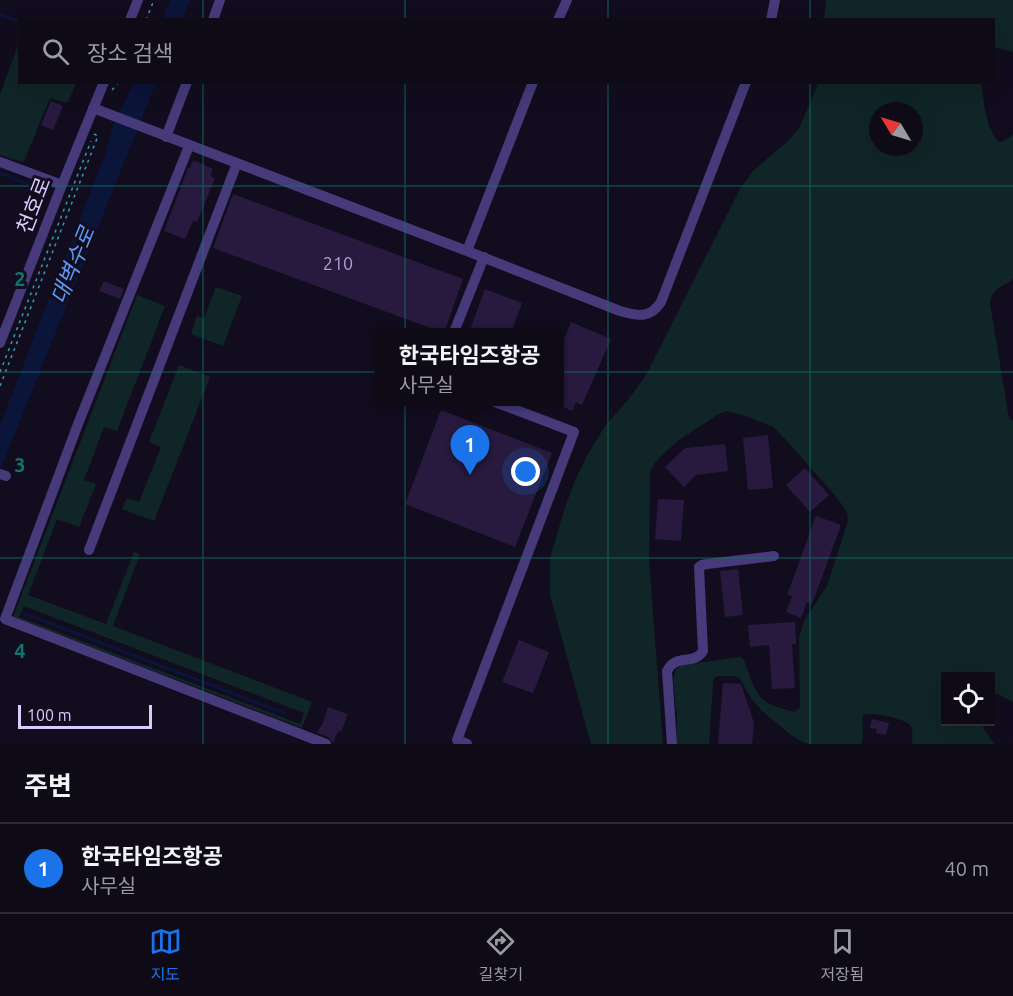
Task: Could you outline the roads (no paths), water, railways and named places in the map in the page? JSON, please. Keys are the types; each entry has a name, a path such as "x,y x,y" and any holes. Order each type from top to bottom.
{"street":[{"path":"131,18 138,0"},
{"path":"214,18 220,0"},
{"path":"559,18 567,0"},
{"path":"771,18 775,0"},
{"path":"166,137 187,84"},
{"path":"467,250 532,84"},
{"path":"93,108 638,316 657,308 666,289 746,84"},
{"name":"천호로","path":"0,343 93,108 108,87"},
{"path":"189,146 78,424 5,619 326,744"},
{"path":"0,162 62,185"},
{"path":"89,550 237,163"},
{"path":"456,328 484,257"},
{"path":"467,744 457,740 574,432 506,406"},
{"path":"672,744 667,671 672,663 697,658 703,651 699,567 707,564 774,556"}],"water":[{"path":"170,0 190,0 182,18 162,18"},
{"name":"대벽수로","path":"134,84 156,84 0,471 0,425 121,108"}],"waterway":[{"path":"0,14 18,21"},
{"path":"0,173 42,190"},
{"path":"23,613 284,713"}],"place":[{"name":"한국타임즈항공","path":"470,475"}]}
